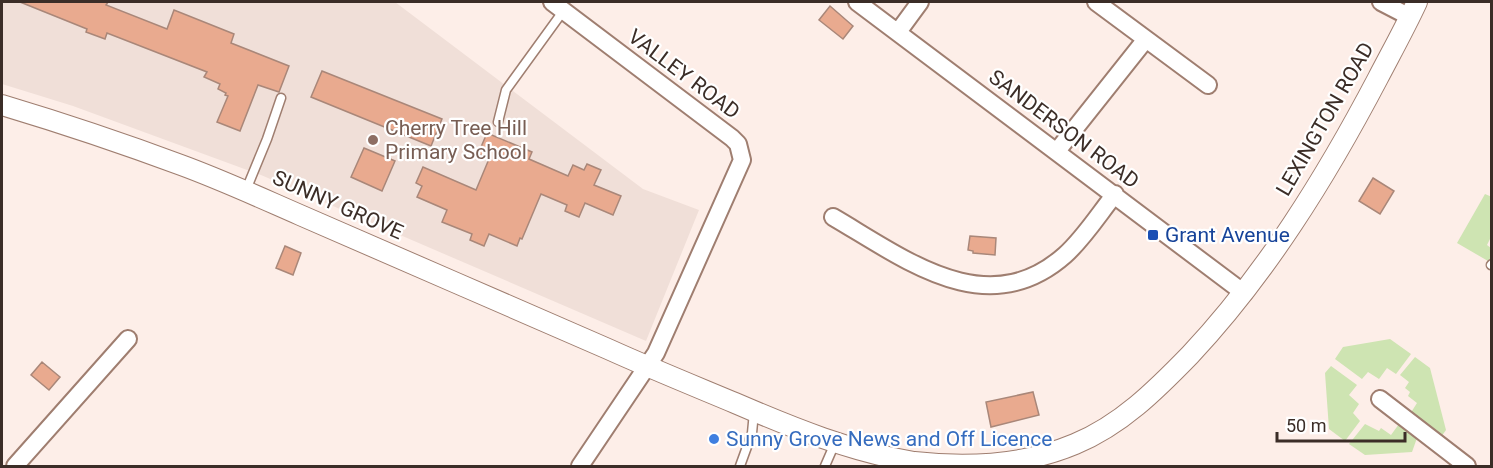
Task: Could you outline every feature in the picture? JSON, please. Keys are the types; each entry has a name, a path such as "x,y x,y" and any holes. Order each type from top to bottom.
{"street":[{"name":"SANDERSON ROAD","path":"857,2 1244,293"},
{"path":"898,32 920,2"},
{"path":"1096,2 1208,85"},
{"path":"1381,2 1413,9"},
{"name":"VALLEY ROAD","path":"558,6 732,138 738,144 741,152 742,160 739,168 649,367"},
{"name":"LEXINGTON ROAD","path":"649,367 754,412 835,442 914,464 1023,463 1070,446 1105,429 1148,397 1211,332 1244,293 1327,170 1413,9"},
{"path":"1057,151 1146,39"},
{"name":"SUNNY GROVE","path":"2,105 151,154 245,191 649,367"},
{"path":"833,217 921,269 976,286 1000,285 1026,280 1041,273 1066,254 1115,194"},
{"path":"15,466 128,339"},
{"path":"580,466 649,367"},
{"path":"1380,399 1467,466"}],"lane":[{"path":"498,122 507,90 558,6"},
{"path":"245,191 281,98"},
{"path":"740,466 752,433 754,412"},
{"path":"825,466 835,442"}],"shaded area":[{"name":"Cherry Tree Hill Primary School","path":"2,2 395,2 643,189 699,210 646,341 261,175 73,106 2,84"}],"green space":[{"path":"1485,194 1492,197 1491,237 1487,245 1491,248 1491,258 1488,261 1457,243"},
{"path":"1390,339 1411,354 1396,374 1387,368 1379,379 1368,372 1362,379 1335,359 1343,347"},
{"path":"1415,357 1430,368 1446,430 1441,437 1410,414 1417,403 1408,396 1410,392 1405,388 1409,382 1400,375"},
{"path":"1331,366 1357,385 1349,395 1359,404 1353,413 1360,421 1345,441 1329,429 1325,373"},
{"path":"1365,424 1379,431 1381,428 1391,435 1399,424 1417,438 1412,452 1365,455 1349,444"}],"building":[{"path":"20,2 108,2 106,5 167,29 174,10 234,34 231,43 289,66 279,92 258,85 240,131 217,122 228,96 218,89 220,84 204,77 207,72 107,33 105,39 86,32 87,29"},
{"path":"830,6 853,26 843,39 819,20"},
{"path":"322,71 442,119 431,146 311,97"},
{"path":"487,133 532,152 529,159 568,176 573,165 584,170 587,164 601,170 594,185 621,196 613,215 585,203 579,217 565,211 567,205 541,194 517,246 489,234 484,246 470,240 472,234 442,222 447,210 417,197 422,186 416,183 423,167 476,190 489,159 478,154"},
{"path":"364,148 395,161 382,191 351,177"},
{"path":"1373,178 1394,191 1380,214 1359,201"},
{"path":"970,236 996,238 995,255 973,253 968,250"},
{"path":"285,246 301,253 293,275 276,268"},
{"path":"42,362 60,377 49,390 31,375"},
{"path":"1033,392 1039,415 991,427 986,402"}],"place":[{"name":"Cherry Tree Hill Primary School","path":"373,140"},
{"name":"Grant Avenue","path":"1153,235"},
{"name":"Sunny Grove News and Off Licence","path":"714,439"}]}
